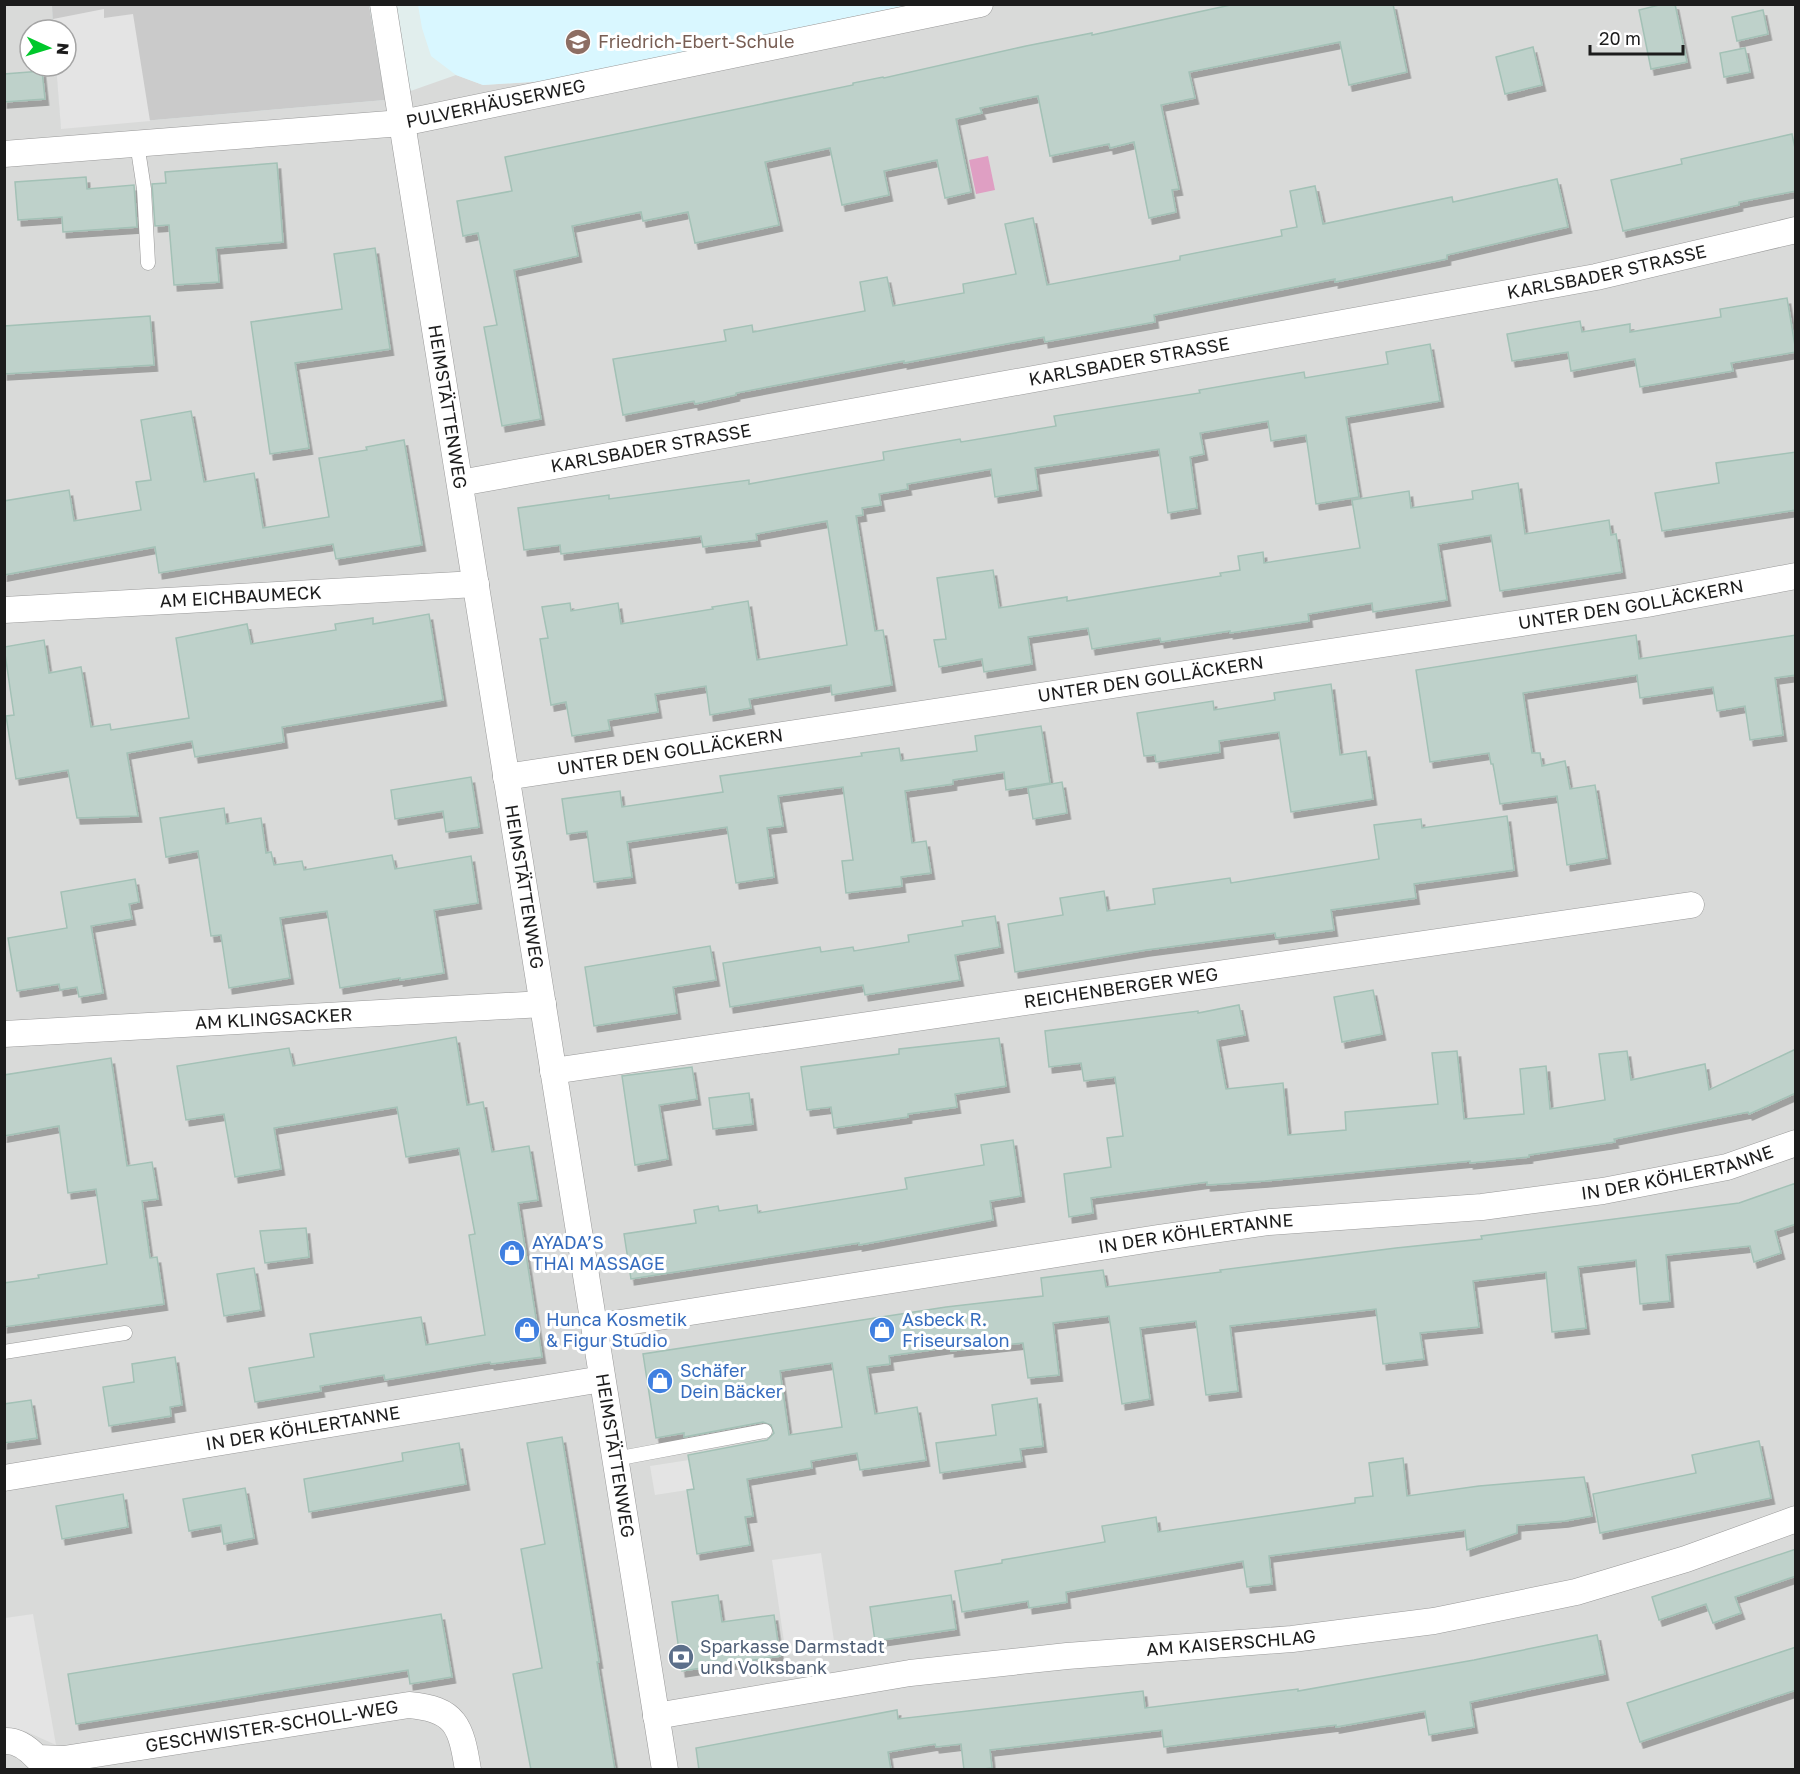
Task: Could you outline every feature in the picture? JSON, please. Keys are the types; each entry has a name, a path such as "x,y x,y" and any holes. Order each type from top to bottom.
{"street":[{"name":"HEIMSTÄTTENWEG","path":"383,4 665,1770"},
{"name":"PULVERHÄUSERWEG","path":"4,154 402,123 980,4"},
{"name":"KARLSBADER STRASSE","path":"460,483 1596,277 1796,230"},
{"name":"UNTER DEN GOLLÄCKERN","path":"506,777 1647,604 1796,576"},
{"name":"AM EICHBAUMECK","path":"4,610 476,584"},
{"name":"REICHENBERGER WEG","path":"554,1071 1691,905"},
{"name":"AM KLINGSACKER","path":"4,1034 543,1004"},
{"name":"IN DER KÖHLERTANNE","path":"595,1327 1269,1222 1482,1207 1603,1191 1727,1167 1796,1143"},
{"name":"IN DER KÖHLERTANNE","path":"4,1478 602,1380"},
{"name":"AM KAISERSCHLAG","path":"656,1716 910,1673 1067,1656 1292,1639 1434,1621 1575,1592 1686,1559 1796,1519"},
{"name":"GESCHWISTER-SCHOLL-WEG","path":"4,1742 9,1741 27,1747 38,1764 409,1705 430,1707 449,1716 463,1739 468,1770"}],"lane":[{"path":"137,143 144,189 148,263"},
{"path":"4,1352 125,1333"},
{"path":"615,1459 765,1431"}],"shaded area":[{"path":"5,5 52,5 53,18 18,18 18,78 57,78 61,128 385,100 456,75 483,85 545,81 908,5 1795,5 1795,1769 5,1770"},
{"path":"52,5 369,5 385,100 61,128 57,78 78,78 78,18 53,18"},
{"name":"Friedrich-Ebert-Schule","path":"418,5 908,5 545,81 483,85 456,75 431,56 422,28"},
{"path":"104,9 104,18 133,14 150,121 61,129 57,78 78,78 78,18 58,18"},
{"path":"988,156 995,190 976,194 969,160"},
{"path":"689,1460 694,1489 655,1495 650,1466"},
{"path":"821,1553 835,1648 786,1655 772,1560"},
{"path":"33,1614 56,1745 25,1731 5,1734 5,1618"}],"building":[{"path":"1235,4 1393,4 1407,72 1349,85 1340,42 1189,72 1195,98 1161,105 1179,189 1172,190 1176,212 1149,218 1134,142 1110,148 1109,144 1050,156 1038,96 980,108 982,113 956,119 971,192 945,198 937,160 884,171 889,195 842,205 830,148 765,162 779,225 695,243 688,212 643,221 641,212 572,226 578,256 514,270 541,419 502,426 484,327 497,325 478,233 463,236 457,201 512,191 505,157"},
{"path":"1663,4 1675,4 1687,62 1651,69 1639,10"},
{"path":"1763,10 1768,34 1737,41 1732,17"},
{"path":"1533,47 1542,85 1505,94 1496,57"},
{"path":"1745,48 1750,72 1724,77 1720,53"},
{"path":"18,73 18,78 43,78 45,99 4,102 4,74"},
{"path":"1792,134 1796,153 1796,191 1739,202 1739,205 1623,231 1611,180 1682,164 1681,159"},
{"path":"277,163 283,242 216,248 219,282 174,285 169,225 155,226 152,184 166,183 165,172"},
{"path":"86,177 87,189 134,185 137,227 63,232 62,217 18,220 15,182"},
{"path":"1557,179 1568,227 1447,255 1447,259 1154,315 1155,322 1045,342 1044,337 904,363 904,361 736,393 736,395 695,404 694,401 623,415 613,359 726,341 724,330 752,325 753,332 865,311 860,282 887,277 893,306 964,293 963,284 1016,274 1005,224 1033,218 1047,285 1180,260 1180,256 1282,236 1281,230 1297,227 1290,191 1315,186 1323,224 1452,197 1453,202"},
{"path":"375,248 390,349 295,363 309,448 270,454 251,322 342,309 334,254"},
{"path":"1787,298 1796,352 1731,363 1733,371 1640,387 1635,359 1571,371 1568,352 1512,361 1507,334 1580,321 1582,332 1630,324 1630,332 1721,317 1720,309"},
{"path":"150,316 154,365 4,374 4,326"},
{"path":"1430,344 1440,401 1346,417 1359,497 1316,504 1306,435 1271,441 1268,421 1200,433 1204,454 1190,457 1197,508 1168,513 1159,449 1035,468 1038,490 995,497 991,469 907,484 908,489 879,494 881,505 862,508 863,515 856,516 875,631 883,630 892,685 832,695 831,685 749,699 751,708 710,715 706,686 655,694 658,712 608,720 610,730 572,736 566,702 551,705 540,639 548,638 542,607 570,603 571,611 618,603 621,624 748,601 757,660 847,645 827,521 756,534 757,540 703,547 701,536 561,554 560,545 524,550 518,508 609,495 609,499 749,480 749,484 884,460 883,452 1056,426 1054,416 1200,393 1199,390 1304,372 1305,378 1388,364 1386,352"},
{"path":"191,411 204,482 254,473 263,528 329,517 319,458 367,450 366,447 404,440 422,545 336,559 333,544 159,573 155,547 4,575 4,501 69,490 74,521 141,510 136,482 151,480 141,420"},
{"path":"1796,452 1796,510 1662,531 1655,493 1719,483 1716,463"},
{"path":"1518,483 1525,534 1609,520 1611,535 1616,534 1622,572 1500,591 1491,535 1438,544 1447,600 1373,612 1372,603 1308,614 1309,621 1161,642 1160,638 1092,649 1088,628 1028,637 1032,664 984,672 982,659 939,667 934,640 946,639 937,578 993,570 999,608 1067,597 1067,601 1221,576 1220,573 1240,570 1238,556 1263,552 1264,563 1360,548 1352,500 1409,491 1411,508 1473,499 1472,491"},
{"path":"429,614 443,700 282,727 284,742 195,757 192,741 127,753 138,816 77,818 68,770 16,779 6,716 14,715 4,647 44,640 49,673 81,667 91,727 110,724 111,730 189,718 176,638 247,624 251,644 336,630 335,624 373,618 373,624"},
{"path":"1636,635 1639,659 1796,635 1796,675 1775,678 1783,735 1750,740 1745,706 1717,711 1713,687 1640,698 1637,675 1523,693 1532,753 1540,753 1542,766 1565,761 1570,789 1595,785 1607,858 1567,865 1557,796 1500,804 1489,753 1430,762 1416,670"},
{"path":"1331,684 1340,755 1366,751 1373,799 1291,812 1279,732 1219,741 1220,752 1156,762 1155,755 1144,756 1137,713 1213,701 1214,710 1275,700 1274,693"},
{"path":"1041,726 1050,783 1006,790 1004,772 953,780 953,784 905,791 912,843 926,841 931,873 901,877 902,886 846,893 842,861 853,860 843,787 778,796 783,826 767,828 774,877 736,883 727,827 627,842 632,877 594,882 587,831 567,834 562,799 620,791 622,807 723,792 720,776 862,756 861,753 899,748 901,761 977,751 975,736"},
{"path":"471,777 479,827 446,832 443,811 395,819 391,790"},
{"path":"1062,782 1067,813 1033,819 1028,788"},
{"path":"224,808 226,824 261,818 266,853 271,852 274,865 302,861 304,870 392,855 395,869 471,856 478,903 434,910 444,973 340,988 327,911 280,918 290,978 229,988 221,935 211,936 198,851 166,857 160,818"},
{"path":"1507,816 1514,870 1414,884 1416,898 1331,910 1334,930 1276,938 1275,933 1146,950 1015,972 1008,924 1063,915 1060,898 1104,891 1107,911 1155,904 1153,889 1230,878 1231,883 1379,859 1374,825 1421,819 1422,828"},
{"path":"135,879 139,902 129,904 132,919 91,926 103,993 79,997 77,987 60,990 59,984 17,991 8,938 67,928 61,892"},
{"path":"995,916 1000,947 955,955 960,980 865,995 863,985 730,1007 723,963 820,947 821,952 853,947 854,951 909,942 908,935 963,926 962,921"},
{"path":"710,946 716,980 673,987 677,1013 594,1026 585,967"},
{"path":"1373,990 1382,1034 1342,1042 1334,997"},
{"path":"1239,1005 1245,1035 1217,1040 1226,1089 1283,1083 1288,1135 1346,1130 1345,1112 1438,1104 1432,1053 1457,1051 1464,1119 1524,1114 1520,1069 1546,1066 1550,1109 1605,1100 1599,1054 1627,1051 1631,1080 1705,1064 1709,1090 1796,1049 1796,1093 1749,1114 1748,1112 1614,1139 1615,1142 1529,1155 1529,1157 1265,1181 1207,1185 1207,1182 1091,1198 1093,1213 1069,1217 1064,1174 1111,1167 1107,1138 1123,1136 1115,1077 1084,1081 1081,1063 1049,1067 1045,1031 1198,1011 1198,1013"},
{"path":"456,1037 467,1105 483,1102 492,1152 529,1146 538,1200 518,1203 542,1357 491,1364 490,1362 385,1380 384,1375 320,1386 321,1391 255,1402 249,1368 314,1357 310,1334 421,1317 426,1345 485,1335 469,1235 475,1234 459,1148 406,1157 397,1107 274,1128 281,1169 235,1177 224,1114 186,1120 177,1066 289,1048 293,1066"},
{"path":"999,1038 1006,1086 955,1094 957,1107 834,1128 831,1107 807,1110 801,1067 899,1054 899,1049"},
{"path":"111,1058 127,1166 152,1162 158,1199 142,1201 150,1258 157,1257 164,1304 4,1327 4,1283 107,1264 96,1189 68,1193 59,1126 4,1136 4,1075"},
{"path":"692,1067 697,1099 659,1105 668,1159 635,1165 622,1076"},
{"path":"749,1093 753,1124 713,1129 709,1098"},
{"path":"1013,1140 1021,1196 990,1201 993,1220 859,1245 859,1243 631,1279 624,1234 696,1223 694,1210 718,1206 719,1211 757,1205 758,1213 907,1189 905,1178 984,1165 981,1145"},
{"path":"1796,1183 1796,1224 1775,1231 1781,1253 1754,1262 1750,1246 1666,1255 1670,1301 1640,1304 1636,1260 1578,1267 1586,1328 1552,1332 1546,1272 1473,1281 1479,1327 1420,1333 1424,1359 1383,1364 1376,1309 1230,1326 1238,1391 1206,1395 1196,1321 1140,1328 1150,1399 1122,1404 1109,1316 1053,1323 1059,1375 1028,1378 1023,1343 951,1351 951,1347 889,1356 890,1364 867,1367 875,1414 917,1407 926,1460 860,1470 857,1453 811,1461 812,1468 747,1479 753,1516 745,1517 750,1545 697,1554 687,1490 694,1489 688,1455 767,1440 774,1433 771,1425 763,1422 684,1437 684,1433 656,1438 643,1354 946,1307 1043,1296 1041,1278 1103,1270 1106,1287 1221,1272 1220,1270 1482,1239 1481,1236 1739,1203","holes":["832,1363 842,1427 789,1435 780,1371"]},
{"path":"306,1228 309,1257 265,1263 260,1231"},
{"path":"254,1268 261,1310 224,1316 217,1274"},
{"path":"175,1357 182,1405 170,1407 171,1416 109,1426 103,1387 134,1382 132,1364"},
{"path":"1037,1398 1043,1446 1020,1449 1022,1461 940,1473 936,1443 996,1435 992,1405"},
{"path":"31,1400 37,1438 4,1443 4,1404"},
{"path":"562,1437 615,1770 531,1770 513,1674 542,1668 521,1549 545,1544 527,1443"},
{"path":"1759,1441 1771,1498 1600,1533 1593,1494 1696,1473 1692,1455"},
{"path":"459,1443 466,1484 309,1512 304,1479 403,1461 402,1453"},
{"path":"1403,1458 1407,1496 1479,1486 1584,1477 1592,1516 1517,1525 1517,1533 1467,1550 1465,1530 1269,1556 1272,1584 1247,1587 1243,1561 1066,1592 1067,1602 1029,1608 1028,1601 962,1612 955,1571 1002,1563 1002,1560 1105,1542 1102,1526 1156,1517 1158,1532 1355,1503 1355,1498 1373,1496 1369,1463"},
{"path":"245,1488 254,1538 224,1544 221,1525 189,1531 183,1499"},
{"path":"123,1494 128,1527 62,1539 56,1506"},
{"path":"1796,1549 1796,1576 1735,1597 1741,1613 1713,1623 1706,1604 1659,1620 1652,1597"},
{"path":"718,1595 722,1622 774,1615 780,1656 682,1671 672,1602"},
{"path":"951,1595 956,1629 875,1641 870,1607"},
{"path":"441,1614 452,1677 410,1684 408,1670 76,1724 68,1674"},
{"path":"1597,1635 1605,1674 1470,1702 1474,1727 1429,1735 1425,1711 1336,1727 1336,1725 1164,1747 1162,1730 990,1750 992,1768 975,1770 964,1770 961,1744 936,1747 935,1744 888,1752 891,1770 699,1770 696,1748 897,1710 898,1719 1143,1691 1145,1708 1298,1689 1298,1691 1474,1660"},
{"path":"1796,1647 1796,1690 1640,1742 1627,1703"}],"place":[{"name":"Friedrich-Ebert-Schule","path":"578,42"},
{"name":"AYADA’S THAI MASSAGE","path":"512,1253"},
{"name":"Hunca Kosmetik & Figur Studio","path":"527,1330"},
{"name":"Asbeck R. Friseursalon","path":"882,1330"},
{"name":"Schäfer Dein Bäcker","path":"660,1381"},
{"name":"Sparkasse Darmstadt und Volksbank","path":"681,1657"}]}
